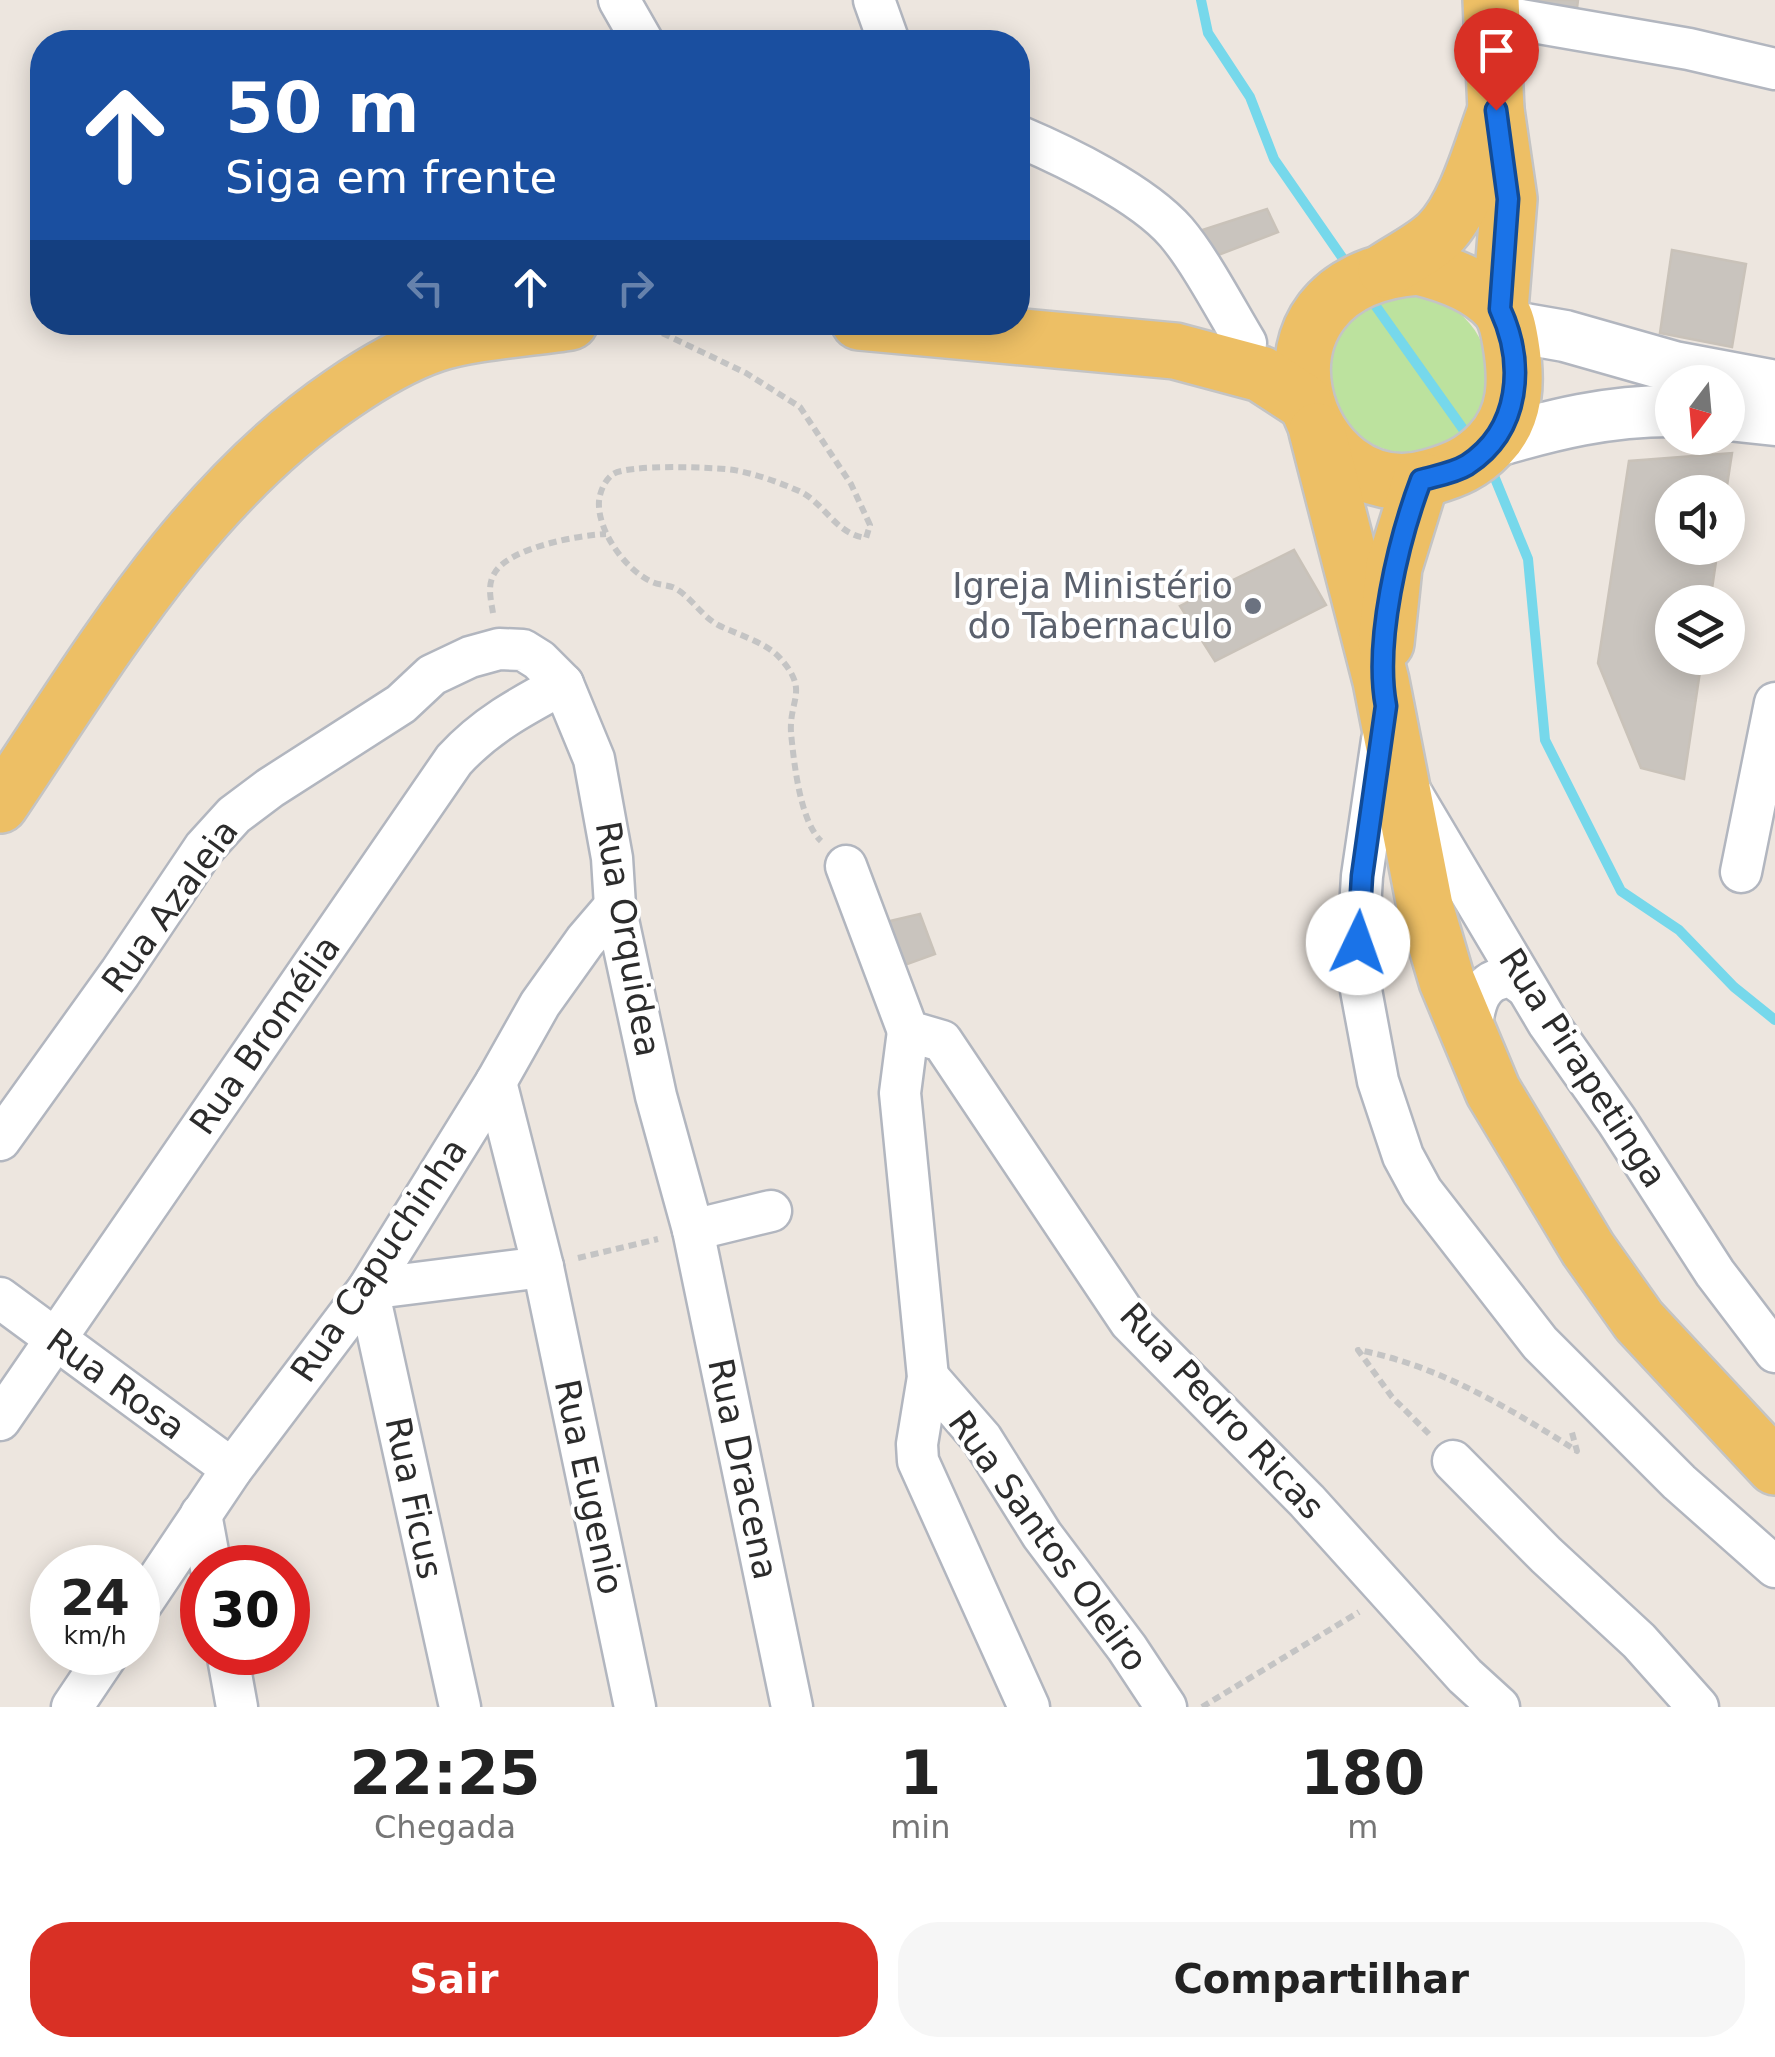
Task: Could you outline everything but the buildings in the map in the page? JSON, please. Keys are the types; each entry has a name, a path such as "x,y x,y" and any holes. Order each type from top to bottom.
{"main road":[{"path":"999,335 1171,351 1261,374 1311,416 1339,456 1366,473 1398,481 1421,480 1465,466 1492,442 1510,412 1517,378 1504,318 1508,199 1496,110 1491,7"},
{"path":"1171,351 1246,343 1303,321 1354,282 1386,270 1436,237 1447,224 1476,165 1496,110"},
{"path":"1386,270 1418,268 1448,275 1476,290 1504,318"},
{"path":"1327,304 1309,333 1302,366 1311,416 1384,694 1425,906 1447,981 1493,1091 1532,1160 1639,1321 1775,1467"},
{"path":"0,805 148,586 237,480 308,417 379,369 437,343 488,335"},
{"path":"1384,694 1394,567 1421,480"}],"street":[{"path":"619,0 636,30"},
{"path":"874,0 885,30"},
{"path":"1491,7 1775,69"},
{"path":"1030,141 1083,165 1164,221 1180,238 1246,343"},
{"path":"1504,318 1674,368 1775,386"},
{"path":"1492,442 1566,421 1622,411 1655,410"},
{"path":"1745,417 1775,420"},
{"path":"499,649 523,650 551,672"},
{"name":"Rua Azaleia","path":"0,1140 204,848 234,815 401,704 432,675 470,657 499,649"},
{"name":"Rua Orquidea","path":"551,672 594,759 612,858 615,906 656,1096 693,1230"},
{"name":"Rua Bromélia","path":"0,1420 454,760 551,672"},
{"path":"1384,694 1358,943 1378,1081 1404,1156 1422,1191 1530,1331 1679,1482 1775,1567"},
{"path":"1740,872 1775,703"},
{"name":"Rua Pirapetinga","path":"1402,778 1526,987 1715,1273 1775,1352"},
{"path":"846,866 925,1036 900,1093 928,1378 917,1444 918,1462 1029,1707"},
{"name":"Rua Capuchinha","path":"160,1576 232,1469 368,1289 540,1004 615,906"},
{"path":"1470,1037 1475,1002 1489,983 1512,977 1526,987"},
{"name":"Rua Pedro Ricas","path":"925,1036 1130,1322 1308,1501 1390,1593 1456,1692 1499,1707"},
{"name":"Rua Eugenio","path":"496,1082 543,1267 635,1707"},
{"path":"693,1230 770,1211"},
{"name":"Rua Dracena","path":"693,1230 792,1707"},
{"path":"368,1289 543,1267"},
{"name":"Rua Ficus","path":"368,1289 460,1707"},
{"name":"Rua Rosa","path":"0,1298 232,1469"},
{"name":"Rua Santos Oleiro","path":"928,1378 982,1440 1042,1534 1166,1707"},
{"path":"1453,1461 1546,1556 1639,1641 1698,1707"},
{"path":"201,1514 207,1545"},
{"path":"72,1707 93,1675"},
{"path":"231,1675 237,1707"}],"path":[{"path":"667,335 746,372 800,407 852,484 870,525 866,538 851,534 810,498 778,482 732,470 652,467 614,474 604,485 599,500 607,534 639,574 650,582 678,590 712,622 776,653 790,672 798,700 792,713 791,735 804,816 812,832"},
{"path":"499,649 489,586 500,565 552,544 607,534"},
{"path":"543,1267 693,1230"},
{"path":"1453,1461 1392,1397 1358,1350 1392,1356 1430,1370 1577,1451 1557,1380 1560,1362"},
{"path":"1202,1707 1390,1593"}],"green space":[{"path":"1409,295 1439,301 1465,318 1482,344 1488,374 1482,404 1465,430 1439,447 1409,453 1379,447 1353,430 1336,404 1330,374 1336,344 1353,318 1379,301"}],"waterway":[{"path":"1201,0 1208,33 1250,97 1274,159 1346,263"},
{"path":"1370,298 1468,436"},
{"path":"1492,471 1528,559 1545,740 1621,891 1679,930 1734,987 1775,1020"}],"place":[{"name":"Igreja Ministério do Tabernaculo","path":"1253,606"}],"route":[{"path":"1358,943 1362,876 1386,706 1382,681 1394,567 1408,515 1421,480 1465,466 1492,442 1510,412 1517,378 1508,326 1500,309 1508,178 1496,110"}]}
